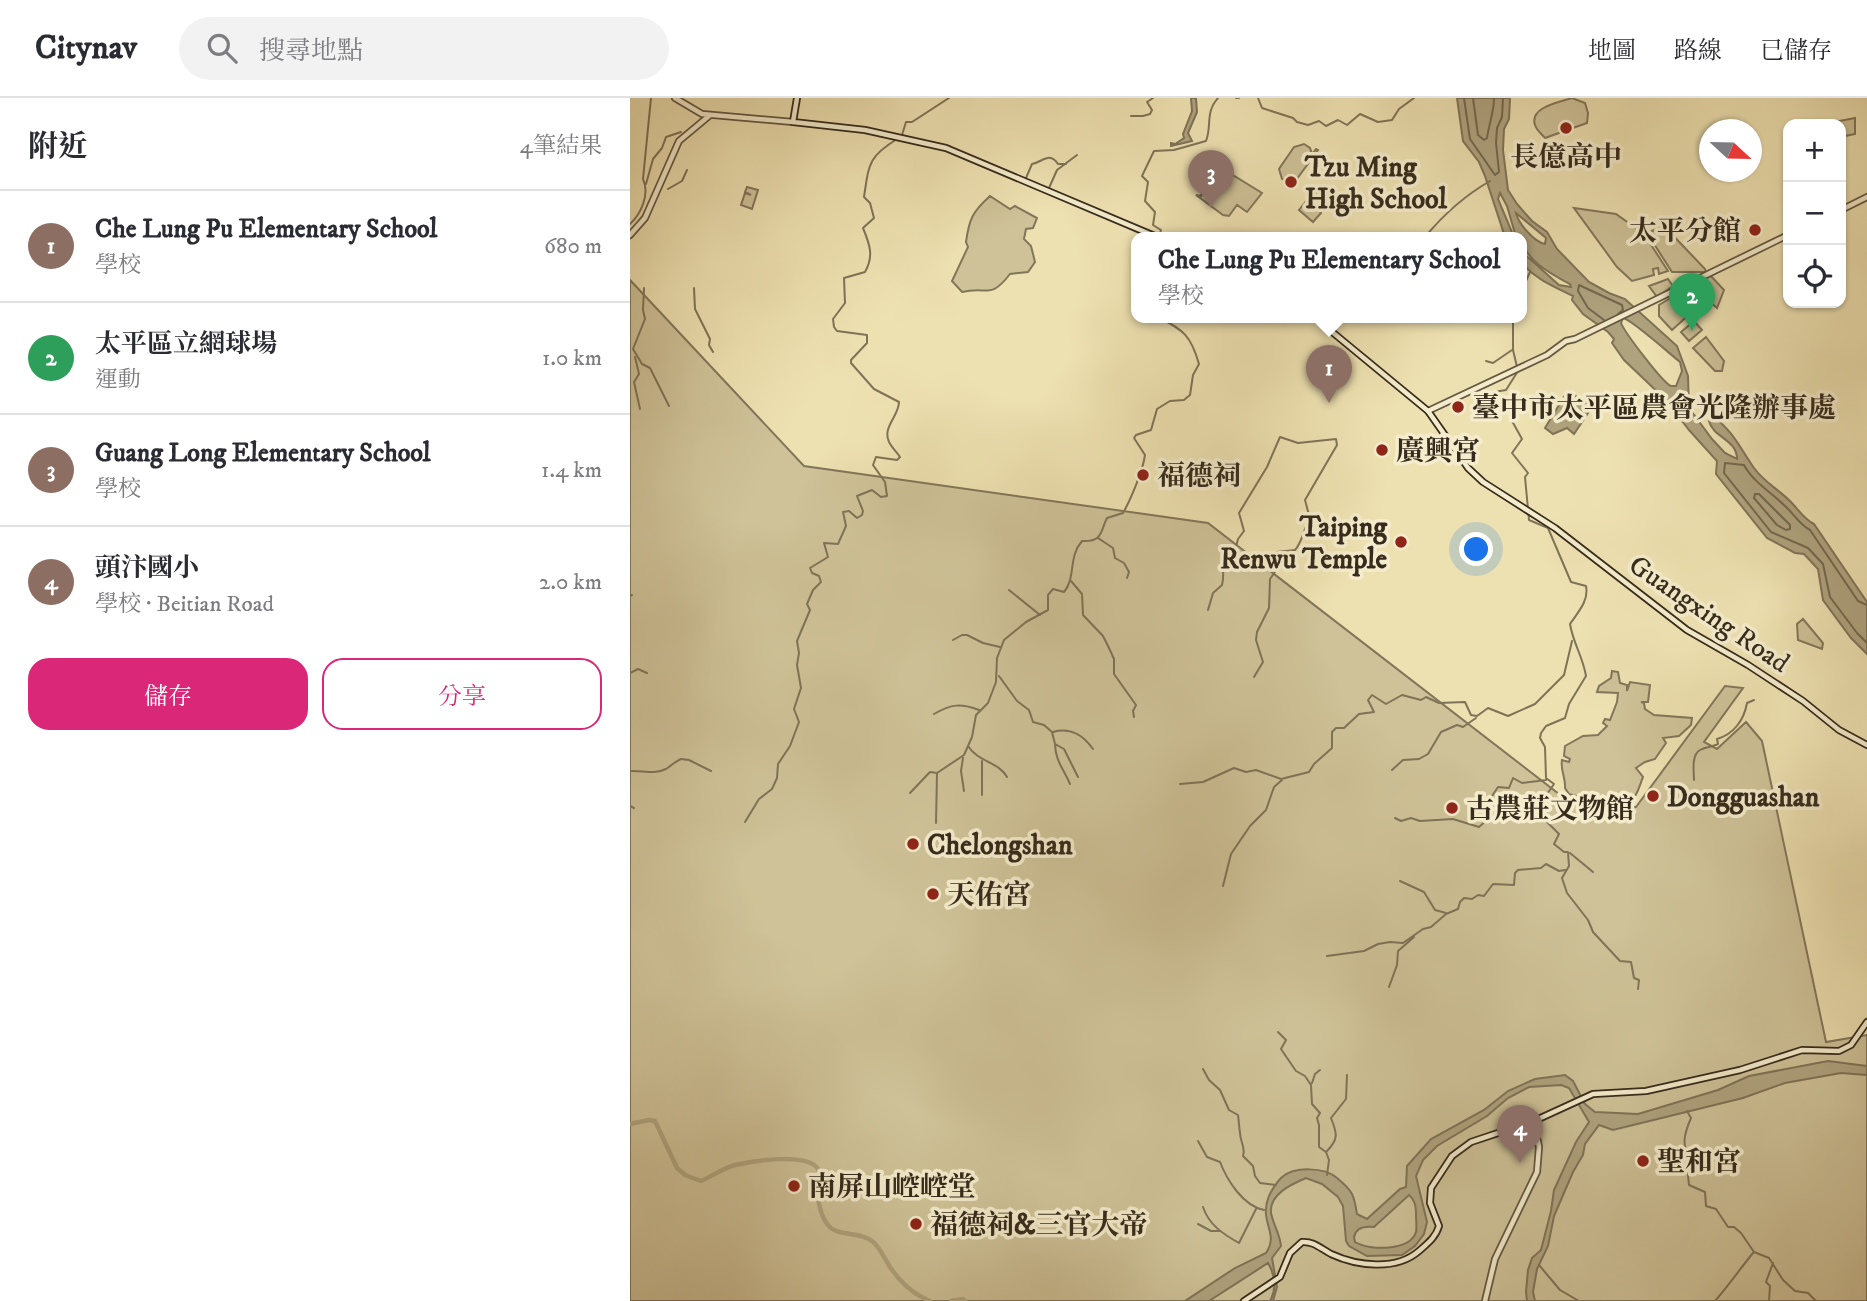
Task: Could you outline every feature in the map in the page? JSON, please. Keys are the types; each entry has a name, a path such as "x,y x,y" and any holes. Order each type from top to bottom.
{"main road":[{"path":"675,98 709,116 865,130 946,148 1144,232"},
{"path":"793,122 797,98"},
{"path":"630,235 645,218 679,141 709,116"},
{"path":"1846,208 1867,197"},
{"path":"1428,411 1547,355 1566,341 1783,237"},
{"name":"Guangxing Road","path":"1321,323 1428,411 1474,475 1555,528 1687,630 1748,665 1803,701 1839,730 1867,745"},
{"path":"1244,1301 1280,1277 1290,1254 1302,1242 1315,1244 1339,1258 1381,1265 1415,1254 1438,1231 1439,1223 1431,1207 1430,1193 1452,1156 1471,1142 1534,1121 1593,1094 1646,1091 1740,1070 1802,1050 1839,1051 1851,1045 1867,1022"},
{"path":"1485,1301 1495,1258 1537,1172 1539,1147 1534,1121"}],"shaded area":[{"path":"1572,98 1585,103 1587,123 1545,138 1535,125 1537,114 1547,106"},
{"path":"1855,118 1855,134 1846,136 1846,120"},
{"path":"1304,144 1310,148 1312,154 1318,150 1291,187 1289,186 1292,182 1282,179 1279,169 1294,147"},
{"path":"1223,169 1262,193 1247,212 1237,205 1229,216 1223,215 1196,195 1201,196 1207,186 1205,180"},
{"path":"747,187 758,190 752,209 741,205 745,193 751,195 745,192"},
{"path":"1314,191 1326,201 1313,222 1299,210"},
{"path":"990,196 1010,209 1015,206 1037,218 1033,228 1026,229 1024,239 1031,246 1035,262 1028,272 1010,274 993,290 962,292 952,281 968,247 966,242 972,217"},
{"path":"1574,208 1616,214 1644,234 1668,271 1659,274 1658,268 1653,269 1654,275 1632,281 1617,267"},
{"path":"1664,226 1706,272 1672,272 1647,233"},
{"path":"1709,274 1724,290 1717,308 1690,284"},
{"path":"1668,279 1673,286 1657,297 1649,286"},
{"path":"630,280 804,466 1208,523 1572,804 1636,807 1725,686 1743,688 1704,742 1717,749 1746,722 1762,741 1826,1042 1867,1035 1867,1301 630,1301"},
{"path":"1679,293 1692,312 1672,330 1659,316 1659,305"},
{"path":"1694,321 1702,330 1689,341 1681,332"},
{"path":"1706,337 1724,361 1722,371 1715,371 1693,348"},
{"path":"1803,619 1823,643 1822,649 1798,640 1797,624"},
{"path":"1612,671 1618,672 1620,683 1627,685 1627,691 1630,682 1650,685 1648,702 1641,702 1644,703 1645,709 1654,715 1692,718 1691,725 1679,736 1663,738 1666,743 1655,759 1636,768 1643,777 1638,791 1630,802 1618,805 1569,794 1565,788 1562,767 1562,760 1569,762 1570,759 1564,756 1565,746 1583,736 1598,735 1607,726 1603,723 1605,719 1610,720 1618,693 1597,692 1599,686 1611,678"}],"water":[{"path":"1191,98 1196,98 1197,112 1188,133 1192,141 1171,146 1171,143 1175,144 1184,138 1192,111"},
{"path":"1457,98 1510,98 1503,150 1508,190 1517,204 1532,221 1547,232 1557,249 1589,282 1625,299 1677,346 1688,376 1689,408 1712,439 1725,453 1737,459 1733,447 1711,427 1709,421 1713,417 1731,434 1758,473 1814,524 1867,602 1867,654 1851,638 1823,600 1818,569 1804,554 1795,553 1767,538 1716,474 1717,461 1666,400 1624,360 1608,332 1583,314 1572,300 1573,296 1527,269 1527,256 1559,285 1571,287 1527,252 1527,232 1515,232 1500,193 1498,199 1512,232 1503,232 1479,162 1463,141","holes":["1516,213 1546,238 1545,244 1536,240 1520,222","1623,318 1680,362 1682,371 1676,386 1667,383 1645,357 1621,323"]},
{"path":"1567,392 1592,407 1574,434 1567,428 1553,434 1545,428"},
{"path":"1828,1061 1867,1066 1867,1075 1841,1073 1785,1083 1743,1098 1613,1130 1599,1125 1585,1144 1583,1155 1554,1216 1548,1246 1537,1269 1533,1292 1535,1301 1527,1301 1528,1270 1532,1258 1541,1250 1554,1190 1576,1142 1589,1122 1569,1088 1561,1085 1529,1087 1508,1098 1487,1116 1437,1146 1423,1160 1416,1176 1427,1222 1424,1234 1415,1246 1402,1255 1367,1256 1349,1246 1346,1241 1343,1206 1338,1197 1322,1184 1306,1178 1282,1191 1271,1206 1281,1246 1272,1258 1277,1287 1273,1301 1270,1301 1274,1282 1268,1263 1209,1301 1185,1301 1235,1268 1266,1253 1271,1239 1266,1205 1281,1178 1293,1171 1309,1169 1332,1174 1350,1190 1357,1214 1367,1219 1400,1189 1406,1187 1407,1166 1431,1139 1484,1110 1508,1091 1535,1079 1565,1075 1573,1081 1585,1104 1595,1112 1638,1114 1718,1090 1749,1076","holes":["1409,1195 1415,1206 1416,1232 1412,1238 1398,1246 1379,1248 1355,1242 1354,1237 1359,1229 1374,1227"]}],"waterway":[{"path":"630,224 638,215 645,197 643,179 651,98"},
{"path":"902,135 906,122 912,122 949,98"},
{"path":"1131,116 1150,114 1152,110 1147,102 1153,98"},
{"path":"1160,232 1153,225 1155,212 1145,201 1148,182 1142,176 1154,151 1174,150 1206,141 1211,109 1218,98"},
{"path":"1258,98 1262,108 1293,118 1297,122 1308,125 1319,121 1326,126 1338,120 1347,125 1360,114 1378,122 1392,120 1399,109 1414,98"},
{"path":"646,184 653,159 662,148 666,137 681,132"},
{"path":"745,822 759,799 772,789 777,778 778,764 790,746 799,722 794,709 801,688 797,641 810,610 807,604 813,590 821,582 819,576 812,573 810,568 828,557 824,543 838,544 846,526 843,512 849,511 857,518 862,515 857,496 872,490 881,497 887,496 885,482 873,465 876,457 897,460 900,457 887,437 899,402 874,389 851,363 867,343 867,335 837,331 833,319 845,303 844,278 865,272 869,261 869,245 863,228 874,218 870,203 864,197 869,169 880,151 897,139"},
{"path":"1049,188 1057,170 1077,155"},
{"path":"1026,178 1032,164 1046,158 1052,158 1058,164 1066,164"},
{"path":"668,189 682,181 687,170"},
{"path":"1430,232 1455,206 1490,181"},
{"path":"1527,279 1530,272"},
{"path":"644,288 645,319 633,349 642,364 650,368 669,406"},
{"path":"694,288 695,309 710,339 709,345 713,352"},
{"path":"936,823 937,773 964,755 972,737 976,715 988,703 996,682 997,658 1004,640 1026,622 1048,610 1048,595 1053,589 1064,592 1068,586 1075,554 1082,541 1097,538 1107,518 1123,513 1145,455 1134,438 1136,435 1151,430 1157,409 1170,401 1184,400 1190,395 1193,375 1199,364 1189,340 1169,323"},
{"path":"1513,323 1513,350 1518,371 1506,390 1494,392 1490,404 1494,408 1510,402 1520,407 1512,421 1522,439 1512,453 1528,473 1525,477 1529,520 1548,528 1571,582 1586,586 1587,591 1582,606 1570,624 1586,676 1569,704 1565,718 1546,726 1540,738 1545,747 1546,778 1554,784 1545,797 1548,800 1546,821 1559,834 1554,844 1568,852 1569,866 1562,878 1567,893 1588,920 1593,932 1620,961 1631,962 1634,978 1639,980 1638,989"},
{"path":"1486,361 1493,363 1512,350"},
{"path":"635,357 639,374 634,382 640,409"},
{"path":"1208,610 1213,593 1222,585 1226,554 1236,547 1244,531 1239,513 1267,467 1280,437 1298,443 1336,439 1337,445 1305,500 1310,519 1300,543 1295,550 1277,552 1277,569 1270,579 1269,608 1257,632 1256,640 1263,662 1254,677"},
{"path":"1098,538 1113,548 1115,558 1124,563 1129,572 1127,578"},
{"path":"1071,581 1082,594 1083,615 1103,636 1114,659 1114,674 1136,705 1134,717"},
{"path":"1009,590 1040,615"},
{"path":"953,640 967,635 1000,647"},
{"path":"1180,784 1203,782 1234,768 1246,772 1256,770 1281,779 1309,772 1332,748 1332,732 1336,728 1344,728 1359,714 1374,712 1368,700 1372,695 1386,704 1402,695 1421,700 1426,697 1439,703 1465,702 1471,715 1477,716 1488,708 1508,716 1535,704 1564,675 1572,641"},
{"path":"630,673 638,669 647,673"},
{"path":"999,676 1017,701 1029,710 1033,722 1044,725 1052,732 1055,744 1064,749 1078,777"},
{"path":"1694,780 1697,752 1718,744 1717,739 1733,730 1741,721 1747,703 1754,700"},
{"path":"934,714 956,706 979,710"},
{"path":"1392,770 1403,760 1419,759 1428,754 1441,732 1457,725 1463,727 1476,718"},
{"path":"1053,732 1076,733 1093,749"},
{"path":"1055,744 1058,760 1070,784"},
{"path":"968,746 1007,777"},
{"path":"963,758 961,771 964,791"},
{"path":"630,771 662,771 681,759 711,771"},
{"path":"982,761 982,795"},
{"path":"910,793 930,772 937,773"},
{"path":"1395,818 1401,821 1411,818 1420,821 1453,819 1479,827 1487,820 1486,805 1498,787 1509,788 1513,778 1522,783 1546,780"},
{"path":"1223,886 1231,854 1250,826 1266,810 1274,787 1282,780"},
{"path":"630,806 634,808"},
{"path":"1570,853 1593,872"},
{"path":"1327,956 1364,951 1378,944 1403,943 1458,909 1464,898 1484,896 1493,884 1514,885 1515,873 1518,870 1541,868 1546,864 1559,871 1565,870"},
{"path":"1400,881 1424,892 1435,910 1446,913"},
{"path":"1389,987 1397,965 1398,951 1414,937"},
{"path":"1278,1032 1286,1040 1281,1049 1296,1071 1305,1076 1311,1085 1312,1104 1320,1113 1317,1118 1319,1147 1326,1152 1329,1160 1327,1175"},
{"path":"1203,1069 1209,1080 1220,1090 1229,1110 1238,1115 1243,1156 1253,1166 1255,1176 1260,1183 1276,1185"},
{"path":"1312,1083 1315,1074 1320,1070"},
{"path":"1327,1151 1336,1136 1331,1118 1346,1099 1347,1075"},
{"path":"1687,1111 1691,1118 1685,1139 1691,1158 1687,1166 1689,1185 1705,1192 1706,1206 1716,1209 1728,1227 1734,1227 1741,1233 1754,1252 1769,1258 1783,1280 1795,1291 1808,1293 1816,1301"},
{"path":"630,1124 655,1121 677,1168 685,1175 701,1181 731,1166 754,1162 791,1159 812,1164 819,1171 819,1203 828,1225 837,1231 872,1241 902,1282 930,1301"},
{"path":"1198,1141 1207,1157 1220,1162 1231,1184 1243,1198 1256,1208 1264,1210"},
{"path":"1203,1207 1217,1228 1239,1243 1256,1209"},
{"path":"1198,1224 1211,1231 1220,1231"},
{"path":"1715,1301 1753,1253"},
{"path":"1769,1301 1770,1286 1766,1282 1773,1263"},
{"path":"1539,1265 1560,1290 1579,1301"},
{"path":"951,1301 965,1301"}],"place":[{"name":"長億高中","path":"1566,128"},
{"name":"Tzu Ming High School","path":"1291,182"},
{"name":"Guang Long Elementary School","path":"1211,208"},
{"name":"太平分館","path":"1755,230"},
{"name":"太平區立網球場","path":"1692,331"},
{"name":"Che Lung Pu Elementary School","path":"1329,403"},
{"name":"臺中市太平區農會光隆辦事處","path":"1458,407"},
{"name":"廣興宮","path":"1382,450"},
{"name":"福德祠","path":"1143,475"},
{"name":"Taiping Renwu Temple","path":"1401,542"},
{"name":"Dongguashan","path":"1653,796"},
{"name":"古農莊文物館","path":"1452,808"},
{"name":"Chelongshan","path":"913,844"},
{"name":"天佑宮","path":"933,894"},
{"name":"聖和宮","path":"1643,1161"},
{"name":"頭汴國小","path":"1520,1163"},
{"name":"南屏山崆崆堂","path":"794,1186"},
{"name":"福德祠&三官大帝","path":"916,1224"}]}
